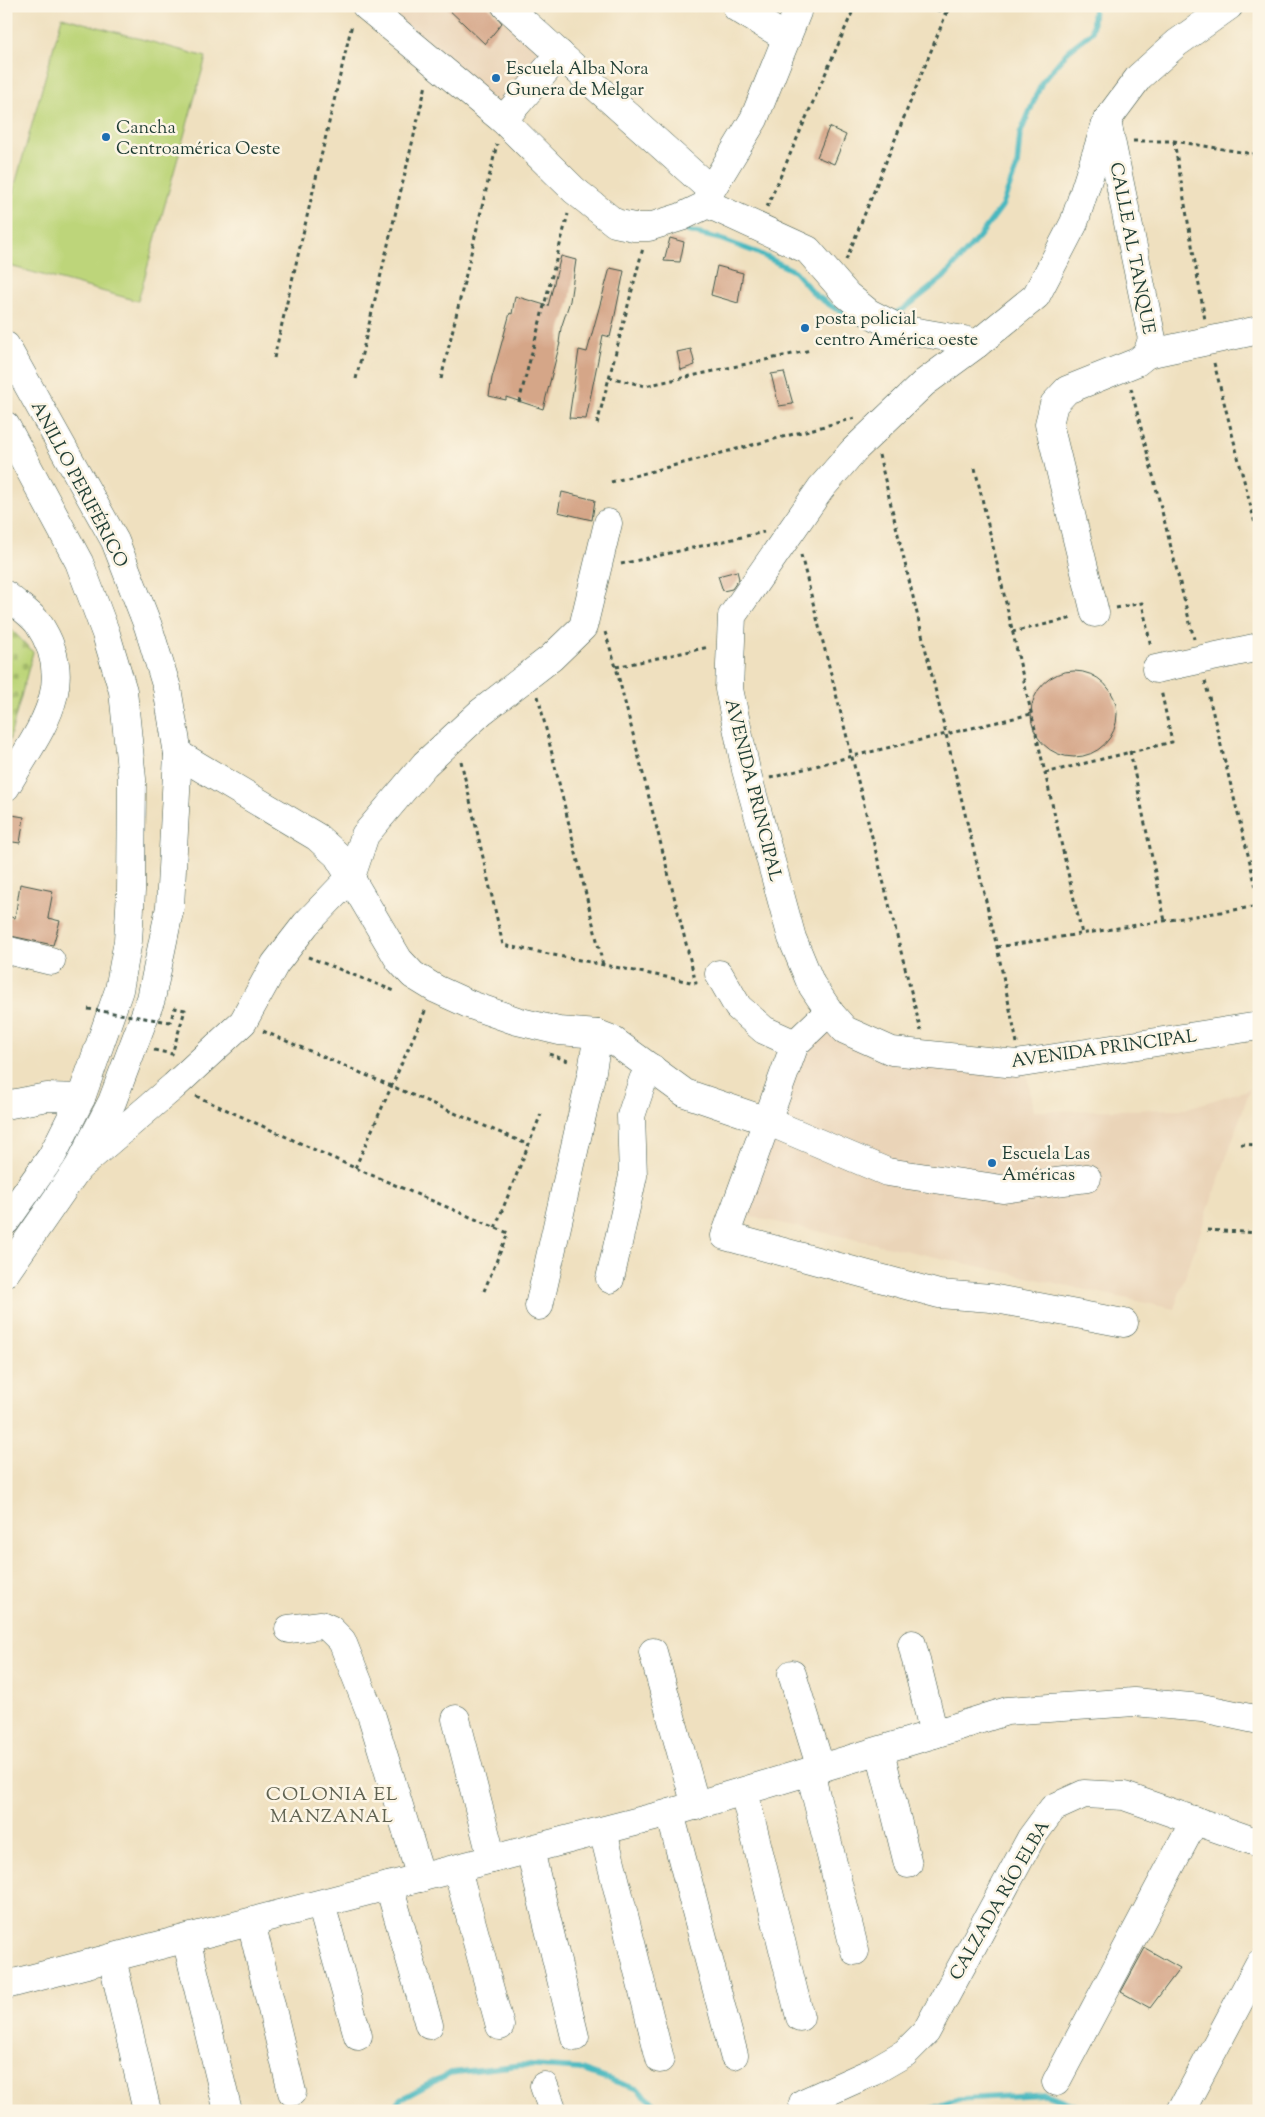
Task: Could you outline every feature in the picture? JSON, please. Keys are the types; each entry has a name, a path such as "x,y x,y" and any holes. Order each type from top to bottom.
{"main road":[{"path":"506,6 560,54 709,197 758,229 808,250 847,295 870,312 900,329 977,344"},
{"name":"AVENIDA PRINCIPAL","path":"1229,6 1177,43 1139,77 1109,130 1074,222 1036,296 977,344 865,424 732,616 729,689 750,784 792,938 811,984 831,1014 845,1030 892,1052 1022,1063 1259,1026"},
{"path":"737,8 787,38"},
{"path":"360,11 432,60 503,120 574,190 615,223 634,227 649,227 681,217 709,197 754,119 797,12"},
{"path":"503,120 560,54"},
{"name":"CALLE AL TANQUE","path":"1109,130 1152,339 1136,360"},
{"path":"1095,613 1049,424 1054,404 1067,390 1136,360 1259,330"},
{"name":"ANILLO PERIFÉRICO","path":"6,346 115,541 148,626 167,688 178,754 170,907 151,999 112,1102 78,1168 6,1272"},
{"path":"6,426 79,562 106,634 123,691 132,779 131,890 128,941 119,990 81,1098 52,1156 6,1221"},
{"path":"78,1168 174,1086 243,1022 275,964 306,924 352,877 365,835 426,764 481,712 551,658 583,627 608,523"},
{"path":"6,595 37,622 57,666 56,689 45,722 6,787"},
{"path":"1156,669 1259,647"},
{"path":"6,765 30,745"},
{"path":"178,754 317,837 337,855 352,877 399,960 413,975 436,989 471,1005 517,1021 559,1031 598,1034 611,1038 685,1093 767,1121 886,1172 1002,1189 1087,1178"},
{"path":"6,950 51,962"},
{"path":"719,974 738,1007 764,1030 795,1044"},
{"path":"831,1014 819,1021 795,1044 725,1236 939,1294 990,1298 1124,1323"},
{"path":"538,1306 592,1071 598,1034"},
{"path":"610,1279 633,1176 631,1116 643,1080 652,1068"},
{"path":"6,1106 47,1097 81,1098"},
{"path":"289,1629 321,1624 330,1628 342,1641 372,1717 421,1878"},
{"path":"912,1644 934,1734"},
{"path":"653,1652 696,1806"},
{"path":"792,1674 855,1951"},
{"path":"6,1985 696,1806 1007,1711 1134,1702 1202,1708 1259,1720"},
{"path":"456,1719 492,1860"},
{"path":"880,1751 908,1864"},
{"path":"744,1792 800,2017"},
{"name":"CALZADA RÍO ELBA","path":"803,2103 872,2072 905,2053 926,2032 1031,1838 1053,1808 1084,1794 1124,1796 1259,1842"},
{"path":"670,1813 734,2055"},
{"path":"1056,2082 1195,1820"},
{"path":"603,1831 660,2059"},
{"path":"530,1850 575,2037"},
{"path":"457,1869 500,2026"},
{"path":"389,1886 429,2025"},
{"path":"321,1904 358,2036"},
{"path":"251,1922 292,2092"},
{"path":"186,1939 228,2111"},
{"path":"112,1958 147,2111"},
{"path":"1181,2111 1259,1964"}],"path":[{"path":"758,229 854,6"},
{"path":"929,6 946,14"},
{"path":"836,283 950,6"},
{"path":"274,358 360,11"},
{"path":"356,379 432,60"},
{"path":"441,380 503,120"},
{"path":"1109,130 1259,155"},
{"path":"519,402 574,190"},
{"path":"597,424 649,227"},
{"path":"609,377 645,386 811,350"},
{"path":"1136,360 1200,660 1259,899"},
{"path":"611,482 865,424 946,734 997,947 1022,1063"},
{"path":"975,468 1082,934"},
{"path":"596,569 794,525 927,1055"},
{"path":"1012,632 1142,603 1172,742 1045,773"},
{"path":"455,736 503,945 696,983 616,667 603,623"},
{"path":"616,667 731,642"},
{"path":"532,673 603,965"},
{"path":"750,784 853,756 1031,714"},
{"path":"1130,751 1165,921"},
{"path":"997,947 1259,906"},
{"path":"355,1168 436,989"},
{"path":"88,1009 170,1022 176,1008 185,1010 172,1054"},
{"path":"243,1022 529,1145"},
{"path":"174,1086 355,1168 508,1233 484,1291"},
{"path":"495,1228 541,1114"},
{"path":"1241,1144 1259,1145"},
{"path":"1207,1230 1259,1233"}],"shaded area":[{"name":"Escuela Alba Nora Gunera de Melgar","path":"384,6 494,6 546,52 500,105"},
{"name":"Escuela Las Américas","path":"827,1023 1026,1069 1034,1111 1184,1109 1250,1089 1174,1309 743,1215 798,1049"}],"green space":[{"name":"Cancha Centroamérica Oeste","path":"62,17 206,57 138,301 6,265 6,217"},
{"path":"6,624 33,652 9,741 6,744"}],"building":[{"path":"445,6 488,6 502,23 485,44"},
{"path":"829,127 846,135 834,164 817,157"},
{"path":"670,238 684,242 680,262 664,261"},
{"path":"561,256 576,260 570,301 561,328 560,343 543,409 506,397 506,400 489,396 492,378 510,313 512,314 515,296 548,306"},
{"path":"717,266 743,273 738,303 711,295"},
{"path":"610,268 624,271 610,337 603,335 586,419 569,418 579,350 587,352"},
{"path":"691,349 695,365 681,370 677,352"},
{"path":"784,372 793,404 779,406 771,374"},
{"path":"562,492 595,500 592,520 558,512"},
{"path":"737,571 739,579 732,589 723,591 718,576"},
{"path":"1074,671 1090,674 1098,678 1110,690 1114,698 1117,714 1114,730 1110,738 1098,750 1090,754 1074,757 1058,754 1050,750 1038,738 1034,730 1031,714 1034,698 1038,690 1050,678 1058,674"},
{"path":"6,814 24,817 20,843 6,841"},
{"path":"20,884 53,891 48,918 60,921 53,945 6,935 6,916 15,918"},
{"path":"1145,1948 1180,1968 1150,2008 1121,1992"}],"waterway":[{"path":"892,315 905,308 944,277 979,237 1002,206 1017,166 1020,134 1042,82 1069,50 1092,32 1094,6"},
{"path":"687,231 720,239 758,253 794,271 815,295 836,309 853,315"},
{"path":"390,2111 401,2099 450,2073 521,2065 579,2069 637,2089 663,2111"},
{"path":"924,2111 959,2099 1046,2094 1090,2111"}],"place":[{"name":"Escuela Alba Nora Gunera de Melgar","path":"496,78"},
{"name":"Cancha Centroamérica Oeste","path":"106,137"},
{"name":"posta policial centro América oeste","path":"805,328"},
{"name":"Escuela Las Américas","path":"992,1163"}],"district":[{"name":"COLONIA EL MANZANAL","path":"332,1804"}]}
